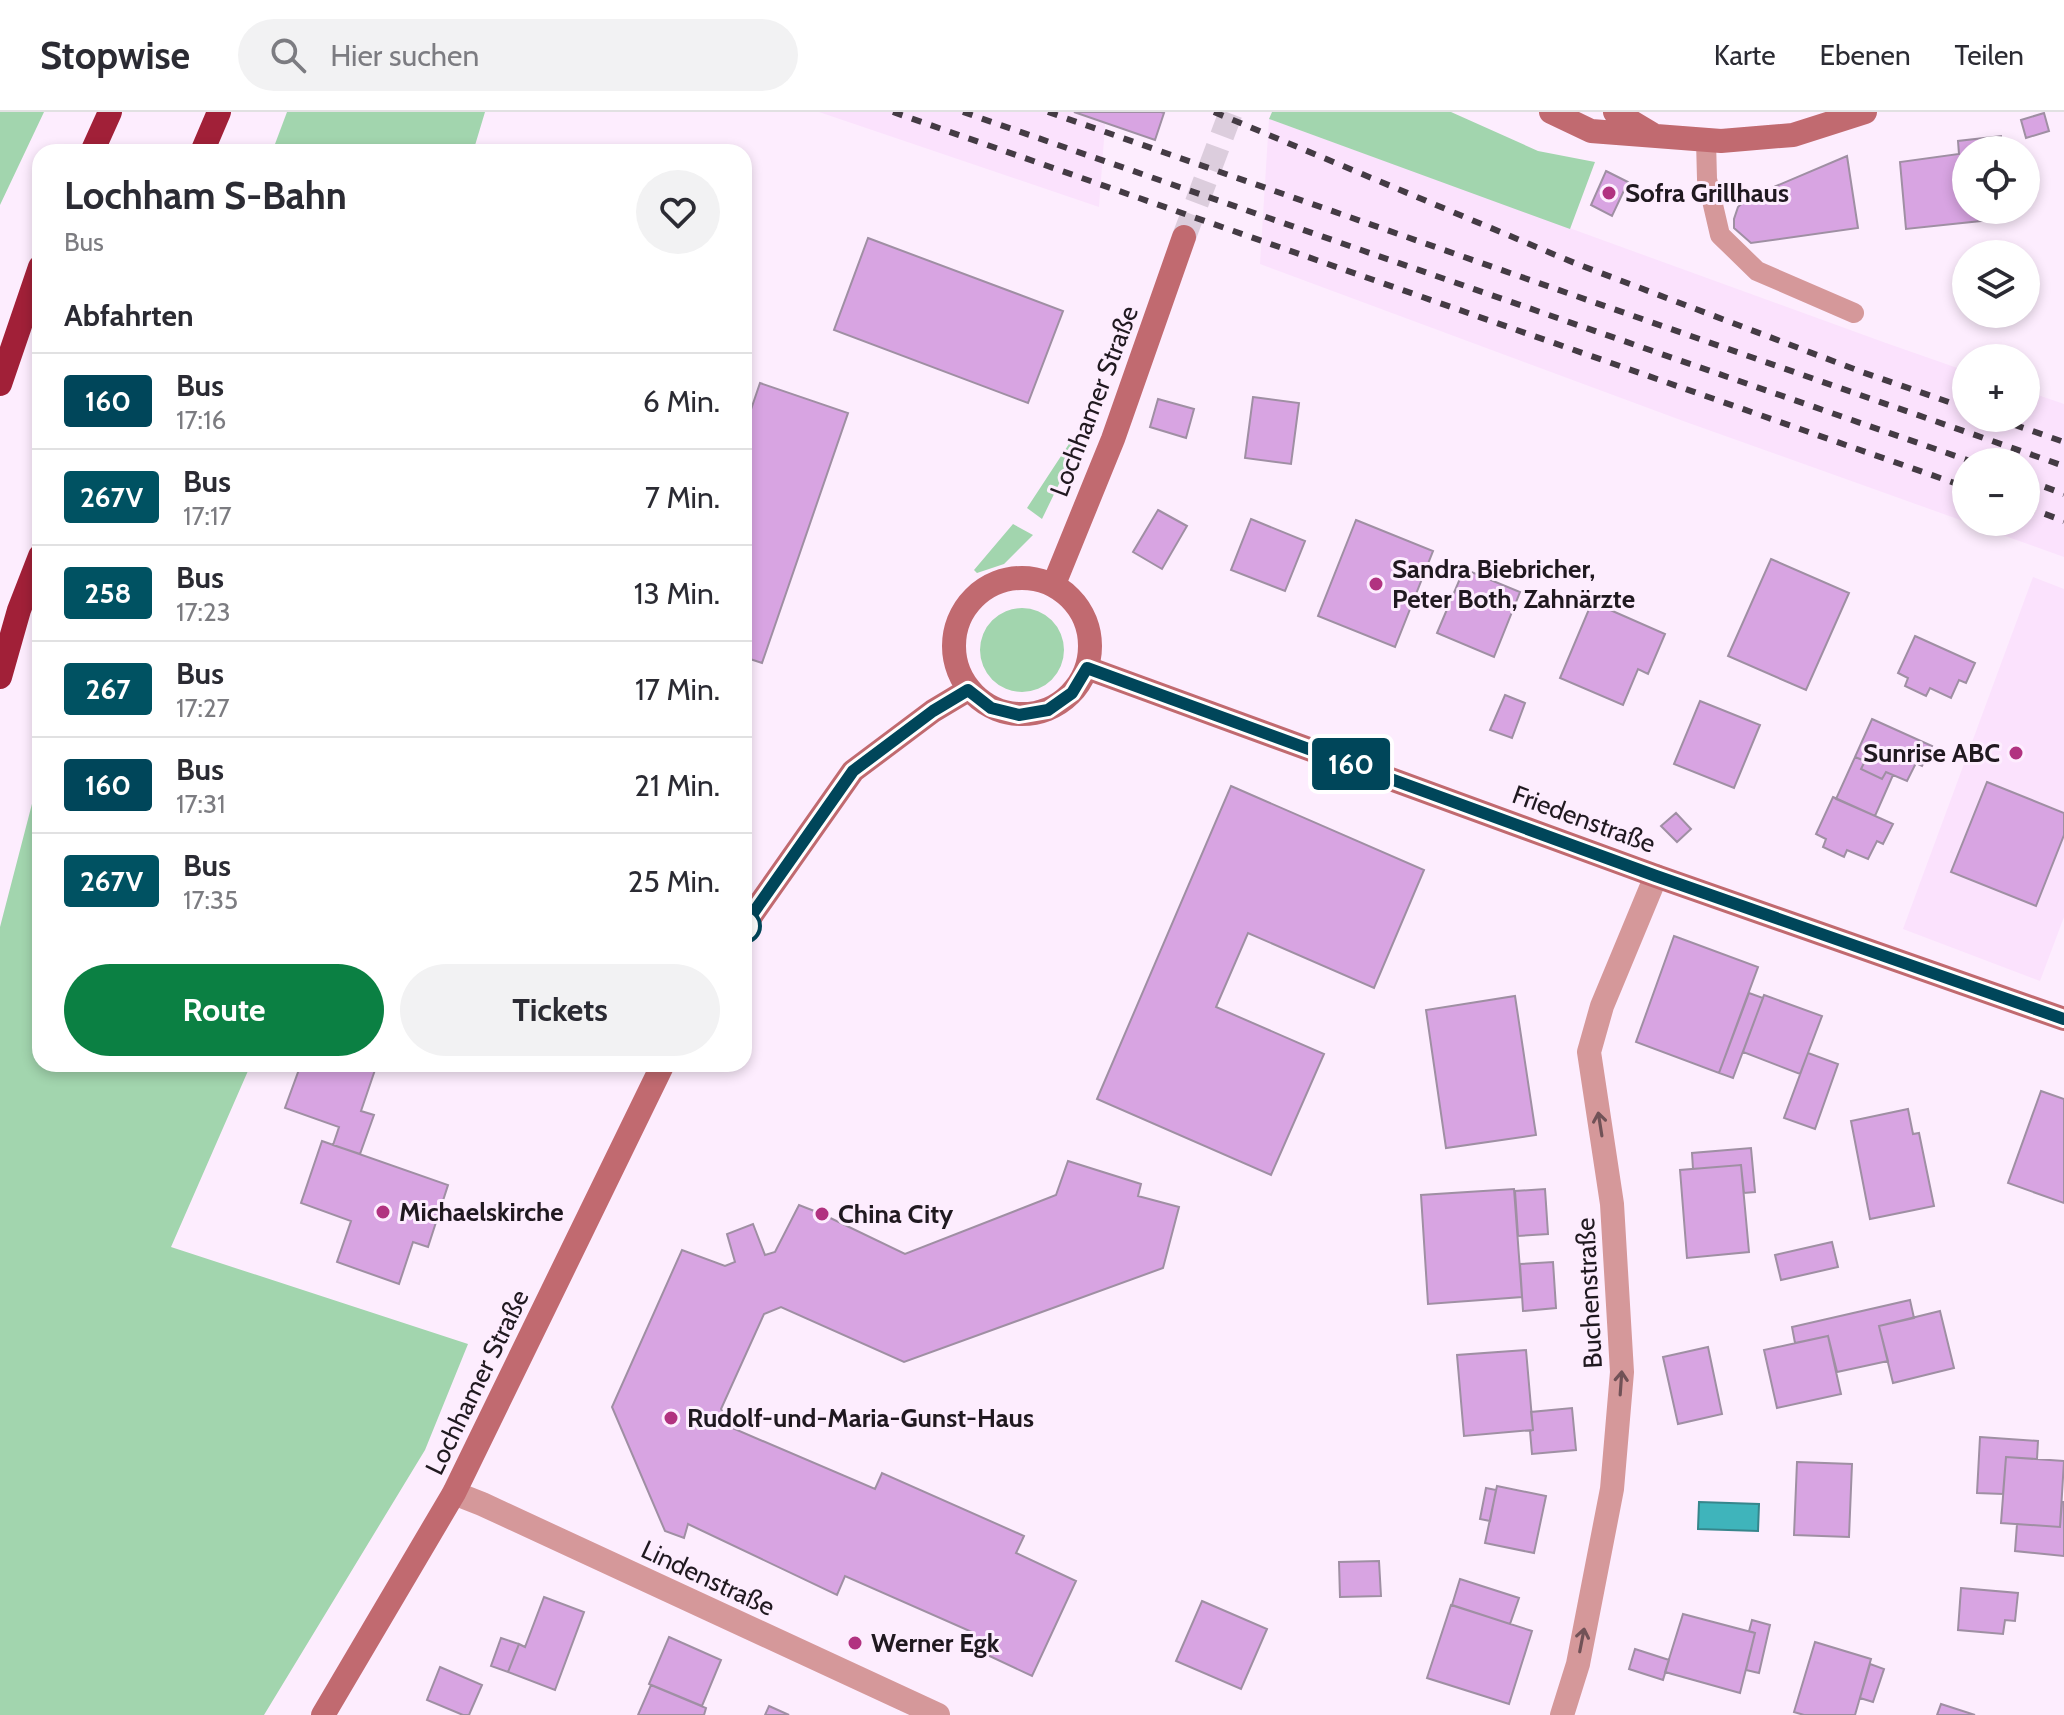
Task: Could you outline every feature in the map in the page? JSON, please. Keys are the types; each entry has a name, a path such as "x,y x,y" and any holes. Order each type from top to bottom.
{"highway":[{"path":"96,144 110,112"},
{"path":"205,144 219,112"},
{"path":"0,384 32,290"},
{"path":"0,677 32,577"}],"street":[{"path":"1551,112 1591,131 1721,141 1793,135 1865,112"},
{"path":"1615,112 1657,137"},
{"name":"Lochhamer Straße","path":"1054,584 1113,439 1184,237"},
{"path":"1011,577 1033,577 1054,584 1078,606 1090,635 1087,668 1072,693 1048,710 1019,715 991,708 968,690 954,659 955,625 973,597 990,584 1011,577"},
{"name":"Friedenstraße","path":"1087,668 1656,876 2064,1019"},
{"path":"752,915 853,771 933,711 968,690"},
{"name":"Buchenstraße","path":"1562,1715 1578,1664 1612,1489 1622,1372 1612,1204 1589,1052 1602,1006 1656,876"},
{"name":"Lochhamer Straße","path":"323,1715 454,1493 659,1072"},
{"name":"Lindenstraße","path":"454,1493 938,1715"}],"lane":[{"path":"1706,140 1707,179 1720,235 1757,271 1854,313"}],"shaded area":[{"path":"819,112 1106,112 1099,207"},
{"path":"1269,119 1952,366 1952,432 2040,432 2040,396 2064,404 2064,557 2005,536 2040,536 2040,448 1952,448 1952,517 1260,264"},
{"name":"Sunrise ABC","path":"2033,577 2064,589 2064,917 2040,981 1903,929"}],"green space":[{"path":"0,112 44,112 0,205"},
{"path":"287,112 485,112 475,144 275,144"},
{"path":"1272,112 1451,112 1538,151 1595,162 1570,229 1269,119"},
{"path":"1084,421 1088,424 1042,519 1027,508"},
{"path":"1013,524 1033,535 1004,564 977,573 974,570"},
{"path":"1014,608 1030,608 1046,615 1057,626 1064,650 1061,666 1052,680 1030,692 1014,692 998,685 987,674 980,658 980,642 987,626 998,615"},
{"path":"32,804 32,1072 248,1072 171,1247 468,1344 425,1450 264,1715 0,1715 0,927"}],"water":[{"path":"1699,1502 1759,1504 1758,1531 1698,1529"}],"building":[{"path":"1074,112 1161,112 1164,113 1155,140"},
{"path":"2044,113 2049,131 2025,136 2021,120"},
{"path":"1952,155 1953,224 1906,229 1900,162"},
{"path":"1847,156 1858,228 1751,243 1734,228 1738,207 1748,198"},
{"name":"Sofra Grillhaus","path":"1606,171 1628,182 1612,216 1591,205"},
{"path":"868,238 1063,311 1028,403 834,330"},
{"path":"760,383 848,413 762,663 752,660 752,406"},
{"path":"1253,397 1299,403 1291,464 1245,458"},
{"path":"1158,399 1194,409 1186,438 1150,427"},
{"path":"1158,510 1187,526 1162,569 1133,552"},
{"path":"1251,519 1305,541 1285,591 1231,570"},
{"name":"Sandra Biebricher, Peter Both, Zahnärzte","path":"1356,520 1433,551 1395,647 1318,616"},
{"path":"1771,559 1849,593 1806,690 1728,656"},
{"path":"1464,569 1520,592 1494,657 1437,633"},
{"path":"1592,602 1665,634 1648,674 1638,669 1623,705 1560,678"},
{"path":"1915,636 1975,663 1966,683 1959,680 1951,698 1930,688 1926,696 1905,686 1908,678 1898,673"},
{"path":"1505,695 1525,703 1512,738 1490,730"},
{"path":"1700,701 1760,725 1734,788 1674,764"},
{"path":"1872,719 1932,746 1922,766 1916,763 1907,781 1886,772 1882,779 1861,769 1865,761 1855,757"},
{"path":"1855,757 1865,761 1861,769 1882,779 1886,772 1893,775 1875,816 1836,799"},
{"path":"1987,782 2064,813 2064,835 2036,906 1951,872"},
{"path":"1231,786 1424,870 1374,988 1248,933 1216,1007 1324,1054 1271,1175 1097,1099"},
{"path":"1833,797 1893,824 1883,844 1877,841 1868,859 1847,850 1844,857 1823,847 1826,839 1816,834"},
{"path":"1676,813 1691,829 1677,842 1661,826"},
{"path":"1674,936 1758,967 1719,1073 1636,1042"},
{"path":"1749,993 1763,998 1733,1078 1719,1073"},
{"path":"1764,995 1822,1016 1800,1074 1743,1052"},
{"path":"1515,996 1536,1135 1446,1148 1426,1010"},
{"path":"1808,1053 1838,1064 1815,1129 1784,1118"},
{"path":"298,1072 374,1072 361,1111 374,1115 360,1154 333,1145 339,1127 285,1108"},
{"path":"2041,1091 2064,1099 2064,1203 2008,1183"},
{"path":"1908,1109 1913,1134 1919,1133 1934,1206 1870,1219 1851,1121"},
{"name":"Michaelskirche","path":"322,1141 448,1185 428,1247 413,1242 399,1284 337,1262 351,1221 301,1203"},
{"path":"1751,1148 1755,1192 1744,1193 1741,1165 1693,1169 1692,1153"},
{"name":"Rudolf-und-Maria-Gunst-Haus","path":"1068,1161 1141,1184 1138,1196 1179,1207 1163,1268 904,1362 781,1307 764,1314 721,1409 730,1427 875,1489 882,1473 1024,1536 1016,1553 1076,1581 1032,1676 966,1645 972,1632 845,1576 837,1595 688,1524 684,1538 665,1531 612,1407 682,1250 725,1266 735,1262 727,1234 753,1224 765,1255 775,1252 799,1205 905,1254 1056,1195"},
{"path":"1741,1165 1749,1252 1687,1258 1680,1170"},
{"path":"1514,1189 1522,1297 1428,1304 1421,1195"},
{"path":"1545,1189 1548,1234 1518,1236 1515,1191"},
{"path":"1832,1242 1838,1267 1781,1280 1775,1255"},
{"path":"1553,1262 1556,1308 1523,1311 1520,1264"},
{"path":"1910,1300 1914,1318 1879,1326 1888,1361 1837,1372 1828,1336 1795,1343 1792,1327"},
{"path":"1940,1311 1954,1368 1893,1383 1879,1326"},
{"path":"1828,1336 1841,1394 1777,1408 1764,1350"},
{"path":"1708,1347 1722,1414 1678,1424 1663,1357"},
{"path":"1526,1350 1533,1430 1464,1436 1457,1355"},
{"path":"1572,1408 1576,1450 1532,1454 1531,1412"},
{"path":"1980,1437 2038,1441 2037,1459 2006,1457 2003,1494 1977,1493"},
{"path":"2006,1457 2064,1461 2060,1527 2001,1523"},
{"path":"1797,1462 1852,1464 1849,1537 1794,1535"},
{"path":"1497,1486 1546,1496 1534,1553 1485,1543"},
{"path":"1486,1488 1496,1490 1490,1521 1480,1519"},
{"path":"2062,1502 2064,1556 2015,1551 2017,1524 2060,1527"},
{"path":"1379,1561 1381,1596 1340,1597 1339,1562"},
{"path":"1460,1579 1519,1598 1510,1624 1452,1605"},
{"path":"1961,1588 2018,1593 2015,1621 2005,1620 2003,1634 1958,1630"},
{"path":"544,1597 584,1612 555,1690 508,1672 519,1644 525,1647"},
{"path":"1202,1601 1267,1629 1241,1689 1176,1661"},
{"path":"1451,1605 1532,1631 1509,1704 1427,1678"},
{"path":"1683,1614 1755,1633 1740,1693 1665,1672"},
{"path":"1752,1620 1770,1625 1759,1673 1746,1670 1755,1633 1749,1631"},
{"path":"669,1637 721,1660 702,1706 649,1684"},
{"path":"501,1638 519,1644 508,1672 491,1666"},
{"path":"1815,1642 1871,1659 1855,1715 1804,1715 1794,1712"},
{"path":"1635,1649 1669,1660 1663,1680 1629,1669"},
{"path":"1870,1664 1884,1669 1873,1702 1860,1698"},
{"path":"440,1667 482,1685 469,1715 427,1700"},
{"path":"651,1685 706,1708 704,1715 638,1715"},
{"path":"1941,1704 1975,1715 1937,1715"},
{"path":"769,1706 789,1715 765,1715"}],"tunnel":[{"path":"1184,237 1231,112"}],"railway":[{"path":"893,112 1952,482"},
{"path":"963,112 1952,455"},
{"path":"1048,112 2064,466"},
{"path":"1214,112 1577,264 1952,403"},
{"path":"2035,432 2064,442"},
{"path":"2040,485 2064,494"},
{"path":"2040,512 2064,521"}],"bus line":[{"name":"160","path":"752,915 853,771 933,711 968,690 991,708 1019,715 1048,710 1072,693 1087,668 1656,876 2064,1019"}],"place":[{"name":"Sofra Grillhaus","path":"1609,193"},
{"name":"Sandra Biebricher, Peter Both, Zahnärzte","path":"1376,584"},
{"name":"Sunrise ABC","path":"2016,753"},
{"name":"Michaelskirche","path":"383,1212"},
{"name":"China City","path":"822,1214"},
{"name":"Rudolf-und-Maria-Gunst-Haus","path":"671,1418"},
{"name":"Werner Egk","path":"855,1643"}]}
